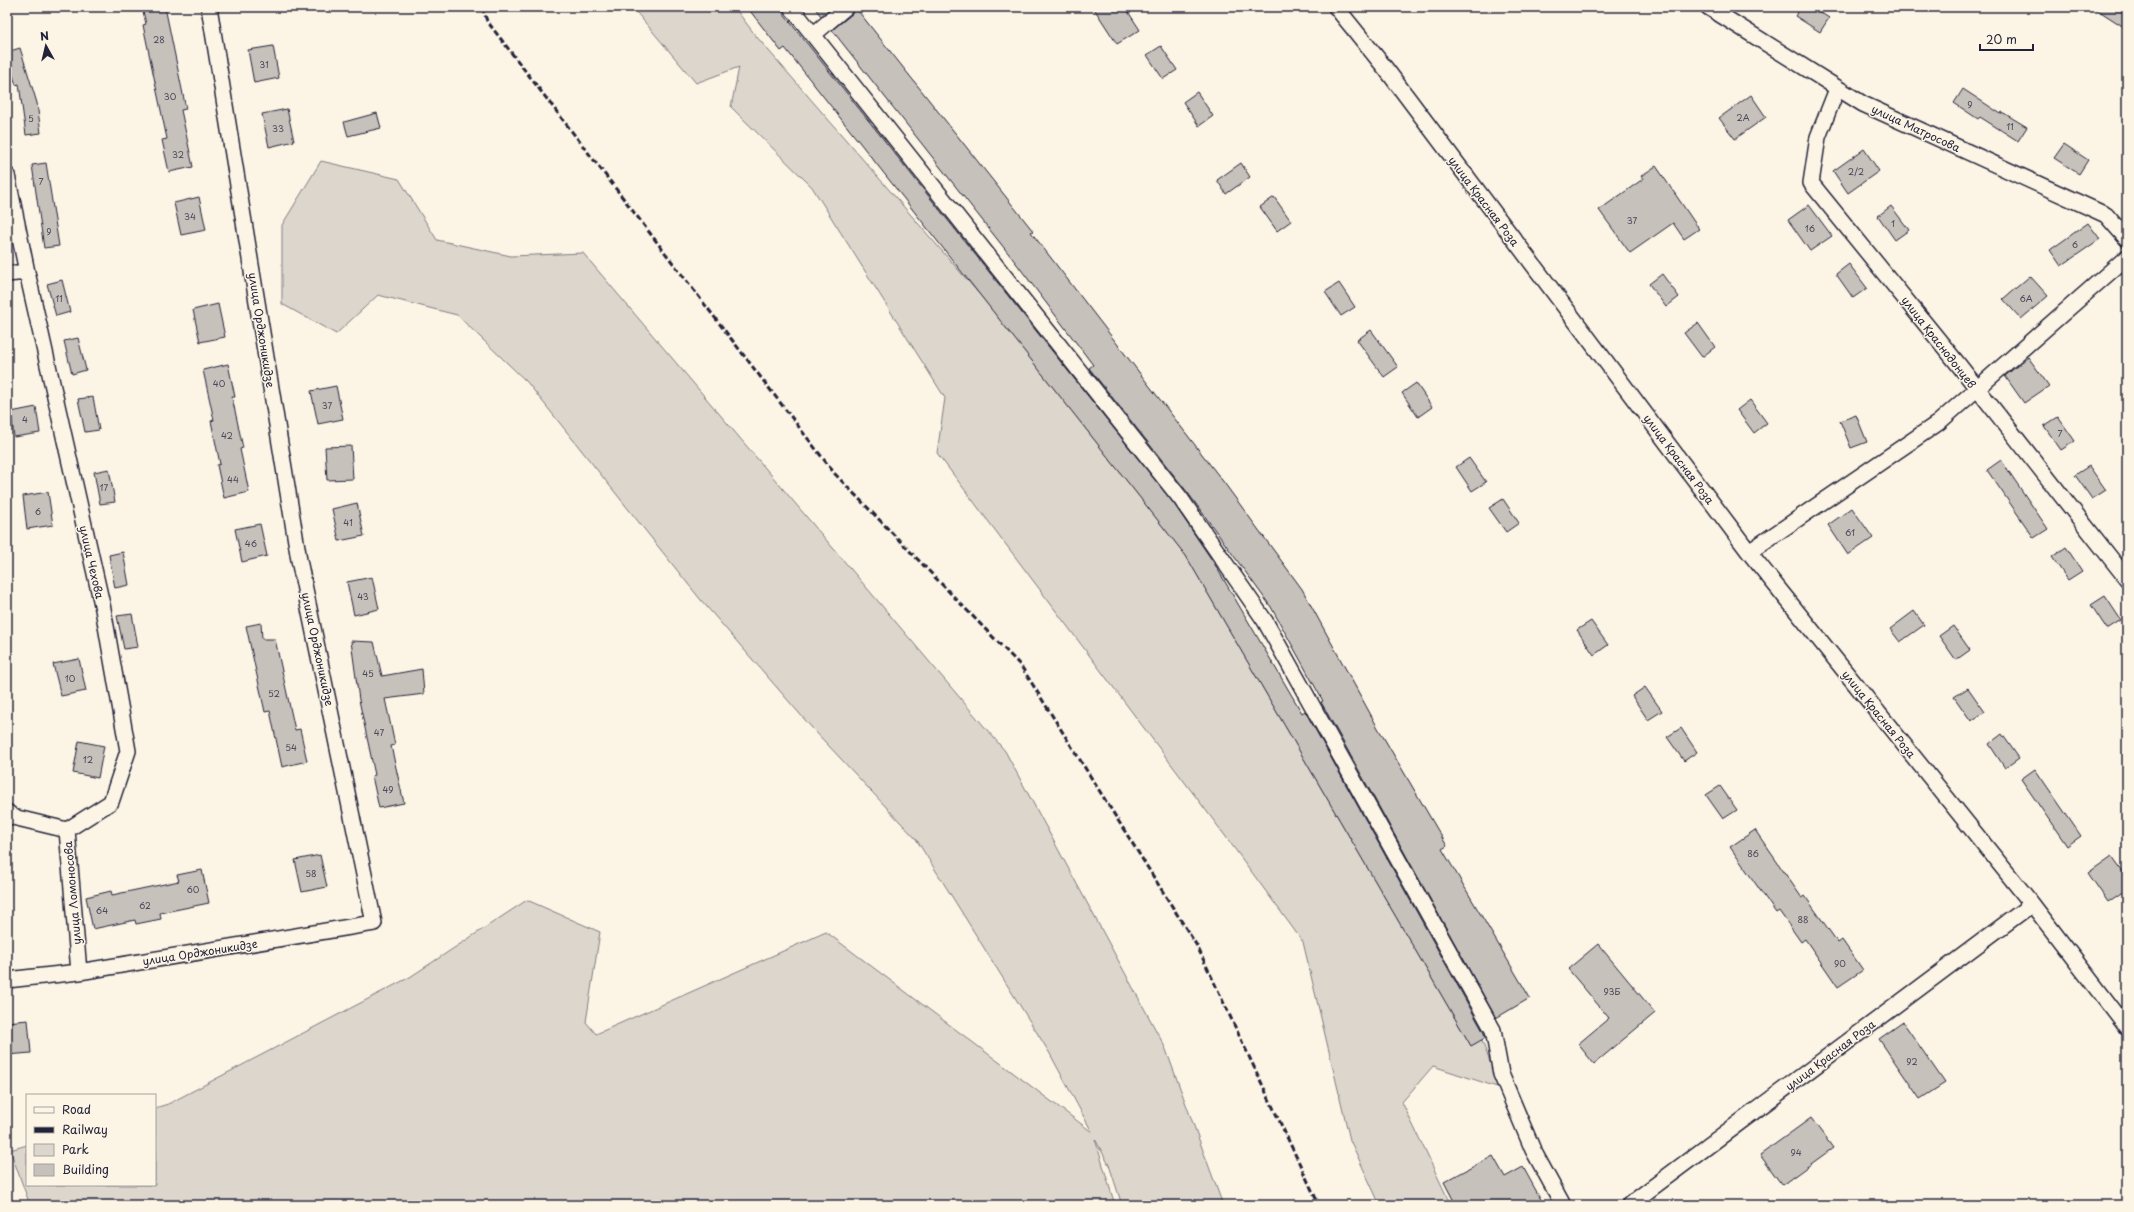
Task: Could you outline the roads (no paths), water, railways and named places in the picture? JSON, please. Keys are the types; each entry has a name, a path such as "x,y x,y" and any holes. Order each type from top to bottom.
{"street":[{"name":"улица Орджоникидзе","path":"7,980 79,972 374,923 299,560 209,7"},
{"path":"791,7 1181,499 1265,620 1493,1030 1504,1081 1532,1150 1563,1205"},
{"path":"813,35 846,7"},
{"name":"улица Красная Роза","path":"1336,7 1386,69 1749,552 2032,904 2127,1028"},
{"name":"улица Матросова","path":"1708,7 1863,104 2106,215 2127,239"},
{"name":"улица Краснодонцев","path":"1837,89 1818,137 1811,183 1958,364 2127,579"},
{"name":"улица Чехова","path":"7,175 27,272 103,608 128,751 111,802 67,830"},
{"path":"1749,552 1938,423 2127,257"},
{"path":"7,274 27,272"},
{"name":"улица Ломоносова","path":"7,812 13,817 67,830 79,972"},
{"name":"улица Красная Роза","path":"1629,1205 2032,904"}],"railway":[{"path":"482,7 487,21 835,474 1021,666 1197,946 1319,1205"}]}
